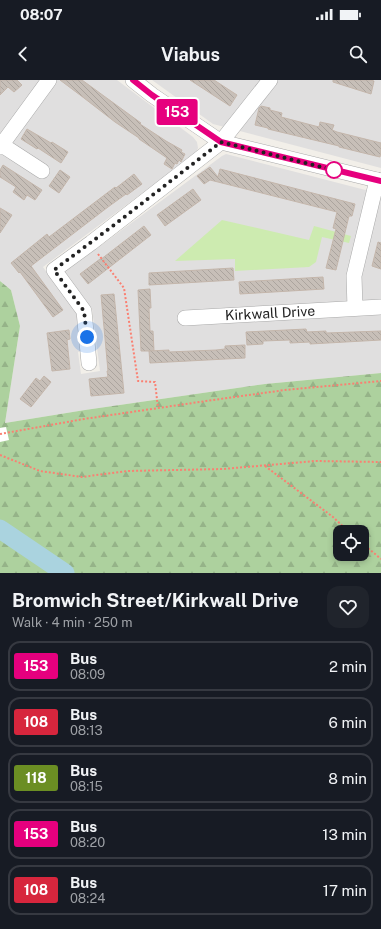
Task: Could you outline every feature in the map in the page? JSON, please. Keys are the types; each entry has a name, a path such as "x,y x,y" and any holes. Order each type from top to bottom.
{"street":[{"path":"42,171 1,146 49,80"},
{"path":"133,80 152,95 221,142 379,180 353,280 354,308"},
{"path":"89,363 84,311 54,270 221,142 270,80"},
{"name":"Kirkwall Drive","path":"185,318 381,307"}],"path":[{"path":"90,243 124,288 138,382 155,382 158,408"},
{"path":"0,434 84,419 285,390 381,381"},
{"path":"0,455 40,472 82,477 127,471 223,469 315,461 381,462"},
{"path":"264,465 342,525"},
{"path":"369,549 381,559"}],"shaded area":[{"path":"0,80 117,80 193,137 197,142 198,148 196,153 43,267 77,314 82,351 78,352 81,374 100,371 92,309 65,272 226,154 381,194 381,373 265,384 5,423 20,326 11,290 0,281"},
{"path":"152,80 381,80 381,168 213,124"}],"green space":[{"path":"222,220 309,240 314,226 351,236 349,243 322,237 316,262 309,267 235,271 235,259 175,261"},
{"path":"0,281 11,290 20,326 5,423 265,384 381,373 381,573 0,573"}],"pier":[{"path":"6,427 9,440 0,442 0,428"}],"building":[{"path":"0,80 17,80 22,85 14,92 8,87 0,95"},
{"path":"60,80 82,80 141,123 140,124 182,150 181,152 185,154 181,162 179,160 177,164 175,163 172,169 164,164 167,158 115,122"},
{"path":"190,80 214,80 237,95 230,106"},
{"path":"333,80 374,81 371,94 333,82"},
{"path":"261,106 282,113 281,117 319,127 320,122 334,125 332,130 337,132 381,143 380,157 255,125 259,108"},
{"path":"27,129 68,152 61,163 21,139"},
{"path":"3,165 42,190 35,200 27,195 24,200 13,192 16,187 0,177 0,170"},
{"path":"210,167 218,177 220,169 355,204 352,216 349,216 336,270 326,268 336,229 333,228 337,212 210,180 204,184 197,176"},
{"path":"60,170 70,177 59,193 49,186"},
{"path":"134,174 142,184 108,207 31,266 63,310 53,317 20,272 19,273 11,263 47,234 49,237"},
{"path":"193,189 201,200 165,226 157,215"},
{"path":"0,208 12,215 0,233"},
{"path":"144,226 151,235 88,284 80,274"},
{"path":"378,242 381,243 381,269 372,266"},
{"path":"233,268 234,280 149,285 149,273"},
{"path":"323,277 324,289 240,294 239,282"},
{"path":"150,289 150,331 153,331 154,351 141,351 138,290"},
{"path":"114,294 124,393 91,396 89,379 108,377 101,295"},
{"path":"306,329 307,332 326,331 326,333 381,331 381,340 310,344 310,342 290,343 290,340 263,341 263,344 247,345 246,332"},
{"path":"69,330 70,339 67,340 70,369 52,371 47,333"},
{"path":"245,345 245,358 150,363 149,351 169,350 169,352 216,350 225,349 225,346"},
{"path":"44,376 51,382 31,407 20,399 36,378 40,381"}],"waterway":[{"path":"0,529 65,573"}],"bus line":[{"name":"153","path":"133,80 152,95 221,142 381,181"}],"route":[{"path":"87,337 84,311 54,270 209,153 221,142 334,170"}]}
